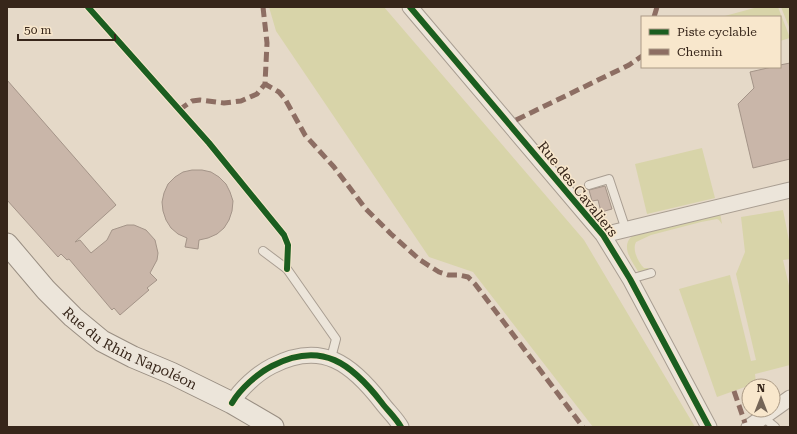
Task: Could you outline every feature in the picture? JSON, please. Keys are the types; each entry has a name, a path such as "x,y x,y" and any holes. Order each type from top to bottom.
{"main road":[{"name":"Rue du Rhin Napoléon","path":"7,244 46,290 73,317 102,340 133,357 171,373 232,403 273,427"}],"street":[{"name":"Rue des Cavaliers","path":"410,7 603,235 630,279 709,427"},
{"name":"Rue des Cavaliers","path":"603,235 626,230 733,199 790,190"},
{"path":"232,403 236,396 263,370 283,360 295,357 318,355 331,358 343,364 374,393 401,427"},
{"path":"781,404 790,398"},
{"path":"749,427 762,418"}],"lane":[{"path":"589,185 609,179 626,230"},
{"path":"263,251 287,269 336,339 331,358"},
{"path":"630,279 650,273"},
{"path":"764,418 775,427"}],"shaded area":[{"path":"269,7 384,7 584,240 695,427 593,427 473,272 429,257 276,31"},
{"path":"758,7 778,7 790,38 781,41 781,16 725,16"},
{"path":"781,7 790,7 790,28 789,27"},
{"path":"702,148 715,198 647,214 635,164"},
{"path":"783,210 790,246 790,259 783,260 790,290 790,365 755,374 755,378 741,378 741,388 717,397 679,289 730,275 751,361 756,360 736,274 745,252 741,217"},
{"path":"720,213 722,224 717,219 701,222 651,235 636,242 635,252 640,263 644,268 648,268 650,270 639,273 630,257 627,247 628,242 636,233"}],"building":[{"path":"790,63 790,159 753,168 738,104 754,88 750,72 768,68 781,68 781,65"},
{"path":"7,80 116,205 75,242 80,240 91,253 107,240 112,230 127,225 134,225 146,230 155,240 158,253 157,260 150,273 157,280 147,288 149,290 120,315 114,308 112,310 69,259 67,260 61,254 58,257 7,200"},
{"path":"192,170 211,172 219,177 226,184 233,201 229,220 224,228 217,234 199,240 198,249 185,247 187,238 178,234 171,228 166,220 162,202 168,184 183,172"},
{"path":"605,186 612,209 601,212 598,200 592,201 589,190"}],"marked path":[{"path":"263,7 267,43 265,84 279,92 285,99 305,135 334,167 365,208 391,234 420,260 439,272 448,275 468,277 475,284 583,427"},
{"path":"654,16 657,7"},
{"path":"516,120 629,65 641,57"},
{"path":"179,110 192,101 200,100 224,103 241,101 257,94 265,84"},
{"path":"734,391 745,423"}],"cycle path":[{"path":"88,7 209,143 284,235 288,245 287,269"},
{"path":"410,7 603,235 630,279 709,427"},
{"path":"232,403 250,382 272,366 306,355 321,356 334,360 347,367 359,377 371,389 401,427"}]}
